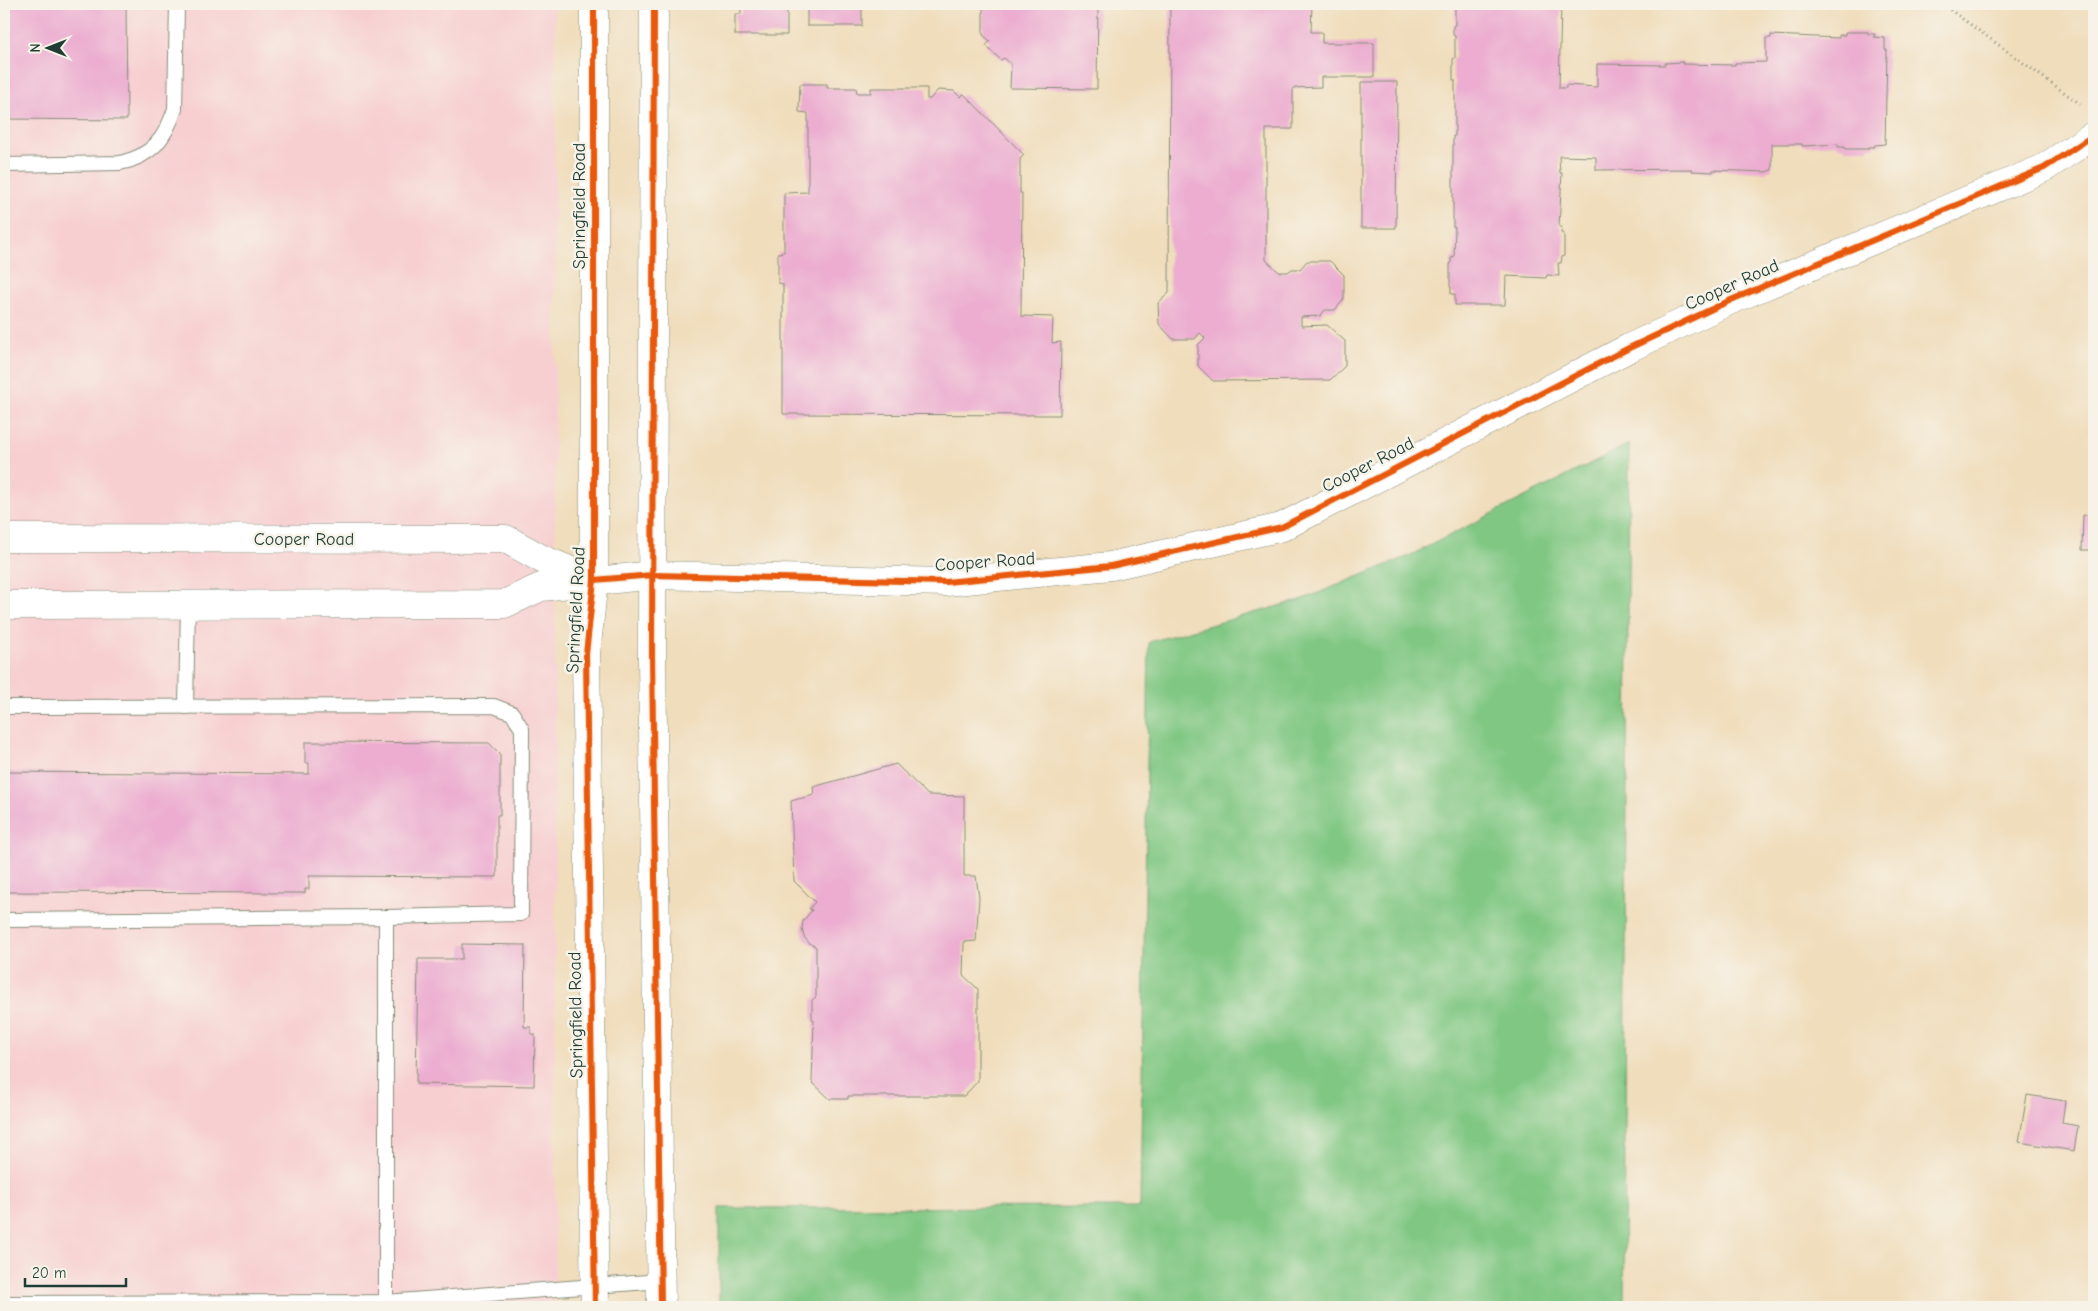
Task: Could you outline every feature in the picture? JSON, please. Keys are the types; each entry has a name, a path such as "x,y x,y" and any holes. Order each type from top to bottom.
{"main road":[{"name":"Springfield Road","path":"594,4 594,580 586,654 595,1297"},
{"path":"654,4 652,657 661,1294"},
{"name":"Cooper Road","path":"4,605 504,604 542,587 653,575 946,582 1111,566 1282,527 1629,348 1731,300 2044,168 2094,136"},
{"path":"2044,168 2094,159"},
{"name":"Cooper Road","path":"4,538 506,539 542,559 594,580"}],"lane":[{"path":"4,164 120,164 148,153 161,139 170,125 175,109 177,4"},
{"path":"186,707 188,605"},
{"path":"4,707 494,706 512,713 522,729 521,914 4,920"},
{"path":"386,917 386,1302"},
{"path":"4,1303 386,1302 661,1294"}],"path":[{"path":"1942,4 2086,108"}],"shaded area":[{"path":"4,4 555,4 555,1307 4,1307"}],"green space":[{"path":"1629,444 1624,1307 719,1307 719,1208 1140,1207 1149,642 1301,600 1409,556"}],"building":[{"path":"4,4 126,4 127,120 4,119"},
{"path":"741,4 787,4 787,35 735,35 735,14 741,14"},
{"path":"807,4 862,4 862,26 807,26"},
{"path":"983,4 1098,4 1097,89 1010,88 1011,64 1004,58 1001,60 986,46 990,41 983,35"},
{"path":"1170,4 1312,4 1311,32 1322,32 1322,43 1374,43 1374,77 1321,77 1321,87 1293,88 1293,129 1266,129 1266,260 1279,272 1300,269 1307,261 1330,261 1344,275 1344,299 1335,310 1325,310 1320,316 1301,317 1301,326 1327,325 1345,341 1345,366 1330,380 1213,381 1198,366 1198,345 1205,338 1200,333 1195,339 1173,339 1159,324 1158,303 1169,293"},
{"path":"1453,4 1561,4 1559,88 1566,88 1566,85 1597,87 1597,64 1665,65 1665,63 1683,62 1682,64 1735,65 1735,63 1766,62 1766,38 1771,38 1771,35 1839,38 1839,35 1845,35 1845,32 1868,32 1868,34 1875,34 1874,37 1885,38 1885,50 1887,50 1885,144 1868,147 1868,149 1845,149 1845,147 1838,147 1838,144 1802,146 1802,144 1772,144 1772,170 1765,172 1713,170 1713,172 1692,171 1692,169 1596,170 1596,157 1559,156 1560,173 1562,173 1559,227 1562,227 1561,233 1564,234 1564,256 1561,263 1558,263 1559,276 1547,275 1546,278 1506,276 1505,305 1455,305 1455,294 1451,294 1450,287 1450,264 1451,258 1454,257 1455,227 1453,227 1455,80 1453,80 1453,59 1455,58 1455,36 1453,35 1453,26 1455,25 1455,6"},
{"path":"1361,82 1397,82 1396,228 1361,228"},
{"path":"800,84 827,84 827,88 856,88 857,93 871,93 871,88 927,88 927,99 930,99 938,90 954,91 960,97 964,94 1024,155 1020,159 1020,193 1022,193 1021,316 1053,317 1052,343 1061,342 1060,415 783,414 783,284 778,283 778,253 784,252 784,193 808,192 808,113 799,112"},
{"path":"2083,515 2094,516 2094,550 2082,550"},
{"path":"305,742 489,743 500,754 500,815 497,815 497,877 309,876 309,889 305,889 305,893 4,892 4,772 309,774 309,763 305,763"},
{"path":"896,764 928,795 964,796 964,876 976,876 979,898 976,941 964,942 963,975 978,989 978,1081 964,1096 848,1096 848,1099 830,1099 812,1082 814,1020 812,1019 812,1000 816,997 816,947 804,937 802,929 803,921 812,910 809,909 815,902 794,881 791,801 814,795 813,787"},
{"path":"462,944 525,945 524,1027 531,1027 531,1034 535,1034 534,1086 416,1084 418,959 462,959"},
{"path":"2027,1095 2065,1101 2062,1123 2078,1126 2074,1151 2019,1142"}],"cycle path":[{"path":"594,4 594,580 586,654 595,1307"},
{"path":"654,4 652,657 661,1307"},
{"path":"594,580 653,575 946,582 1111,566 1282,527 1629,348 1731,300 2044,168 2094,135"}]}
